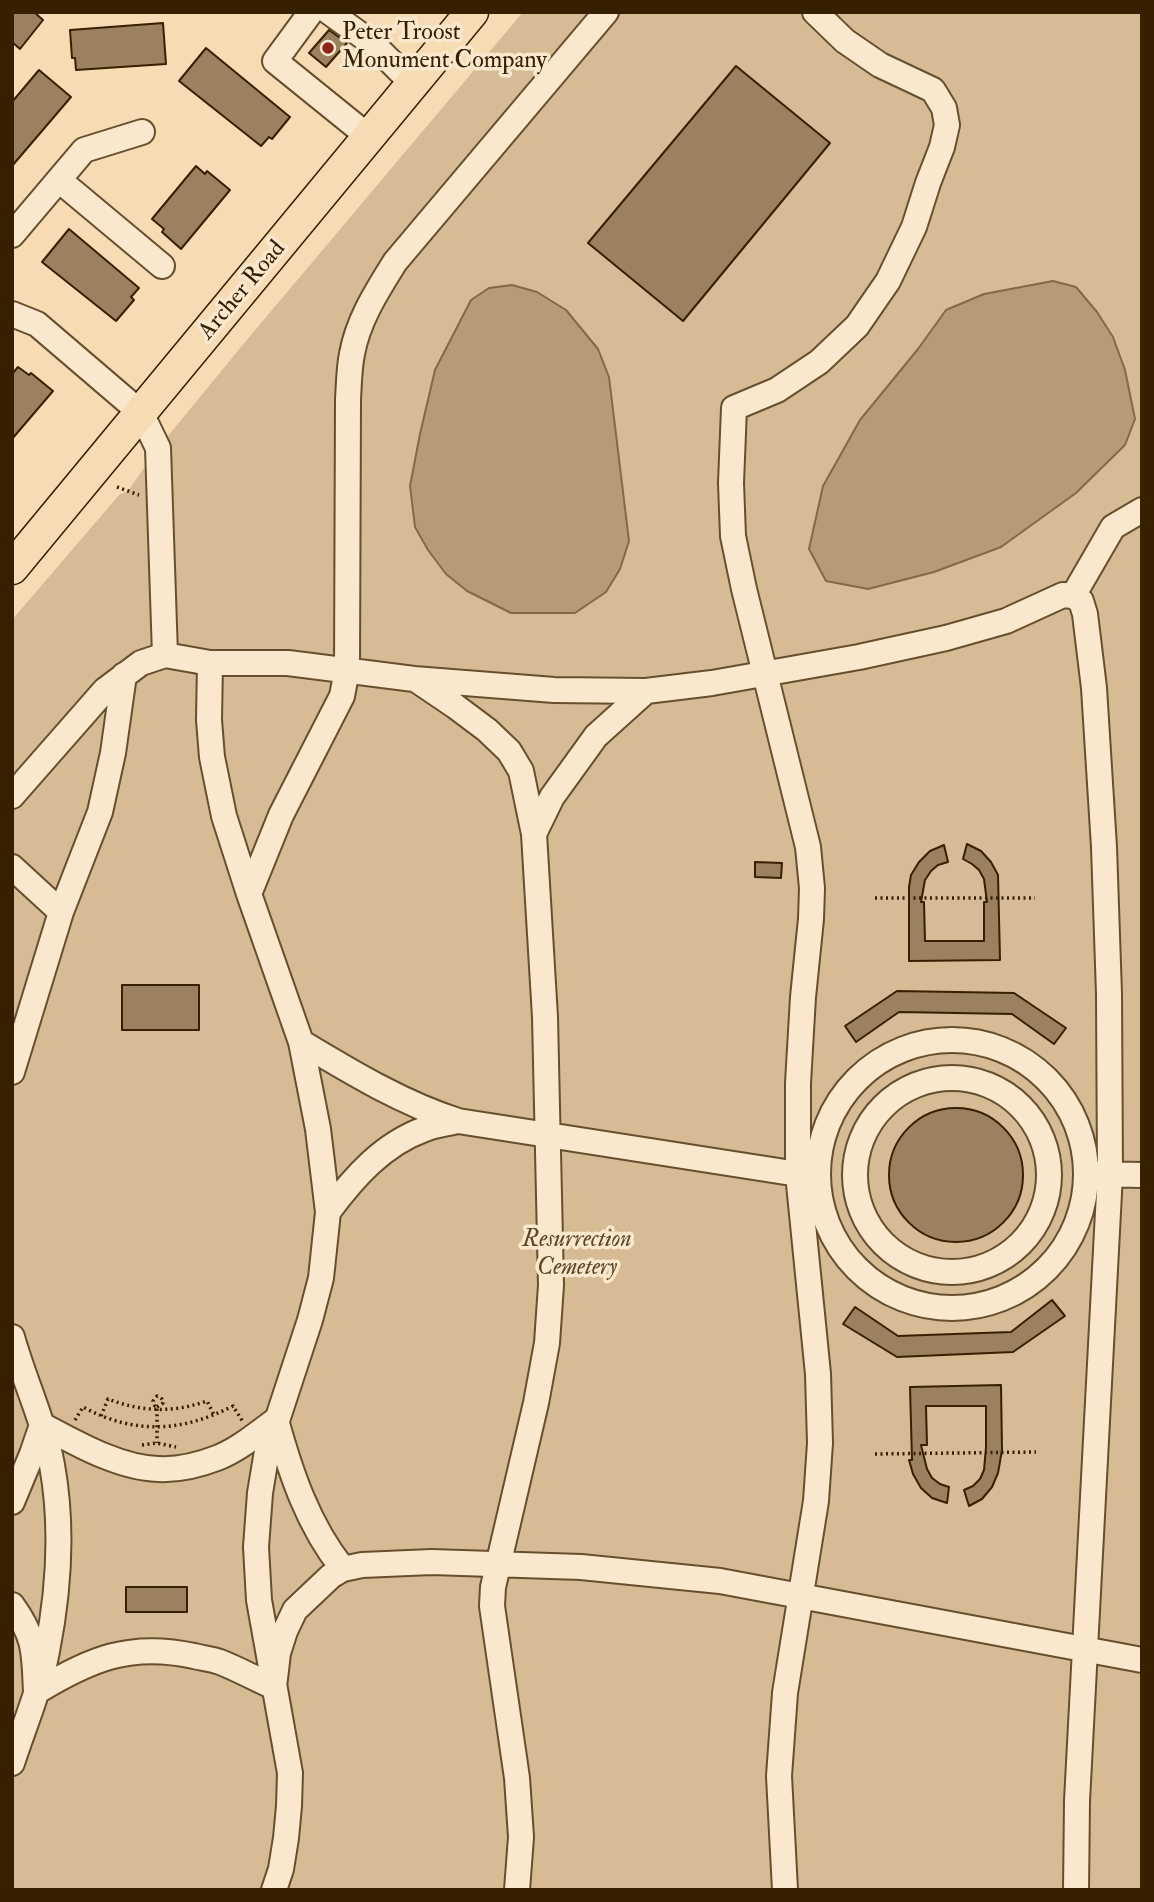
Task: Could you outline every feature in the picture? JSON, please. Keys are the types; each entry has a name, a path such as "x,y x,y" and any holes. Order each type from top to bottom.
{"main road":[{"name":"Archer Road","path":"12,568 472,12"}],"street":[{"path":"311,12 275,61 369,137"},
{"path":"329,12 372,43 413,84"},
{"path":"249,894 281,815 342,696 347,670 348,399 352,354 361,323 395,262 606,12"},
{"path":"785,1890 779,1776 785,1693 816,1501 820,1443 808,1174 798,1083 811,888 808,847 733,536 734,408 777,390 819,362 857,326 888,281 914,227 947,125 944,108 933,90 880,65 845,41 815,12"},
{"path":"12,235 84,150 142,131"},
{"path":"59,180 162,265"},
{"path":"12,314 37,324 141,413 158,448 165,655"},
{"path":"1073,596 1113,527 1142,510"},
{"path":"12,796 105,690 141,663 165,655 210,663 288,663 414,678 554,690 646,691 765,674 946,638 1006,621 1062,595 1073,596 1081,601 1094,688 1104,847 1109,994 1098,1174 1076,1890"},
{"path":"210,663 209,720 212,757 224,816 301,1042 318,1129 328,1212 321,1278 267,1451 260,1493 256,1547 259,1600 290,1773 286,1838 274,1890"},
{"path":"12,1072 61,912 100,811 113,753 124,675"},
{"path":"414,678 487,730 509,751 521,771 534,834 545,1017 551,1285 547,1343 536,1403 493,1587 492,1606 517,1779 521,1837 517,1890"},
{"path":"534,834 552,797 597,736 646,691"},
{"path":"12,867 61,912"},
{"path":"938,1041 966,1041 994,1046 1020,1058 1042,1074 1061,1095 1075,1119 1084,1146 1098,1174 1072,1237 1054,1264 1029,1285 1000,1300 968,1308 936,1308 904,1300 875,1285 850,1263 832,1236 808,1174 829,1119 843,1095 862,1074 885,1058 911,1046 938,1041"},
{"path":"301,1042 403,1100 458,1121 808,1174"},
{"path":"870,1069 894,1097"},
{"path":"1017,1103 1042,1074"},
{"path":"950,1078 982,1082 1017,1103 1042,1136 1050,1168 1050,1185 1044,1209 1022,1244 995,1263 979,1269 947,1273 915,1265 897,1255 876,1236 867,1222 856,1191 855,1175 859,1145 865,1131 883,1107 894,1097 921,1083 950,1078"},
{"path":"328,1212 363,1169 403,1139 427,1128 458,1121"},
{"path":"1098,1174 1142,1175"},
{"path":"1022,1244 1047,1269"},
{"path":"875,1285 897,1255"},
{"path":"12,1337 42,1425 52,1465 59,1561 47,1653 12,1763"},
{"path":"42,1425 126,1464 158,1469 191,1466 218,1458 276,1420"},
{"path":"276,1420 303,1502 329,1551 343,1569"},
{"path":"12,1502 33,1454 42,1425"},
{"path":"274,1687 278,1654 295,1610 331,1576 343,1569 362,1566 432,1562 581,1567 720,1581 1142,1660"},
{"path":"12,1605 24,1622 34,1647 36,1692"},
{"path":"36,1692 71,1671 99,1659 156,1650 220,1662 274,1687"}],"path":[{"path":"117,487 139,495"},
{"path":"874,898 1035,898"},
{"path":"101,1416 108,1399 141,1409 183,1408 207,1401 215,1416"},
{"path":"65,1437 83,1407 126,1424 156,1427 186,1424 215,1416 233,1406 252,1437"},
{"path":"157,1408 158,1443"},
{"path":"875,1454 1036,1452"}],"green space":[{"name":"Resurrection Cemetery","path":"523,12 1142,12 1142,1890 12,1890 12,620 119,495 128,491 158,448 251,335"}],"shaded area":[{"path":"1053,281 1076,287 1113,337 1125,370 1135,419 1125,445 1076,493 1001,547 934,572 868,589 826,581 809,549 823,486 860,420 946,310 984,294"},
{"path":"512,285 537,292 566,310 598,349 609,377 629,541 620,569 606,592 575,613 511,613 467,591 446,574 415,527 410,486 435,370 471,300 489,288"}],"building":[{"path":"12,12 34,12 43,20 20,49 12,42"},
{"path":"163,23 166,64 76,70 75,58 72,58 70,30"},
{"name":"Peter Troost Monument Company","path":"329,30 347,43 326,67 309,53"},
{"path":"206,48 290,117 272,139 269,137 261,146 179,81"},
{"path":"736,66 830,143 683,321 588,243"},
{"path":"39,70 71,97 12,166 12,102"},
{"path":"196,166 205,174 207,171 230,190 181,249 152,219"},
{"path":"69,229 139,288 131,297 134,300 116,321 42,262"},
{"path":"18,367 29,375 31,373 53,391 12,439 12,374"},
{"path":"967,844 981,851 998,875 1000,960 909,961 911,875 930,851 944,845 948,862 938,865 925,880 921,902 924,902 925,941 984,941 984,902 987,902 984,879 979,870 963,859"},
{"path":"755,862 782,863 781,878 755,877"},
{"path":"122,985 199,985 199,1030 122,1030"},
{"path":"897,991 1014,993 1066,1028 1054,1044 1012,1014 899,1012 856,1042 845,1026"},
{"path":"956,1108 982,1113 1004,1127 1018,1149 1023,1175 1018,1201 1004,1223 982,1237 956,1242 930,1237 908,1223 894,1201 889,1175 894,1149 908,1127 930,1113"},
{"path":"1052,1300 1065,1316 1013,1352 897,1357 843,1324 855,1307 898,1336 1011,1332"},
{"path":"1001,1385 1002,1450 998,1473 992,1487 982,1499 969,1506 964,1490 980,1479 984,1470 986,1406 926,1406 927,1445 921,1445 927,1469 932,1478 949,1487 947,1503 932,1498 921,1488 909,1460 912,1460 910,1387"},
{"path":"126,1587 187,1587 187,1612 126,1612"}],"place":[{"name":"Peter Troost Monument Company","path":"328,48"}]}
